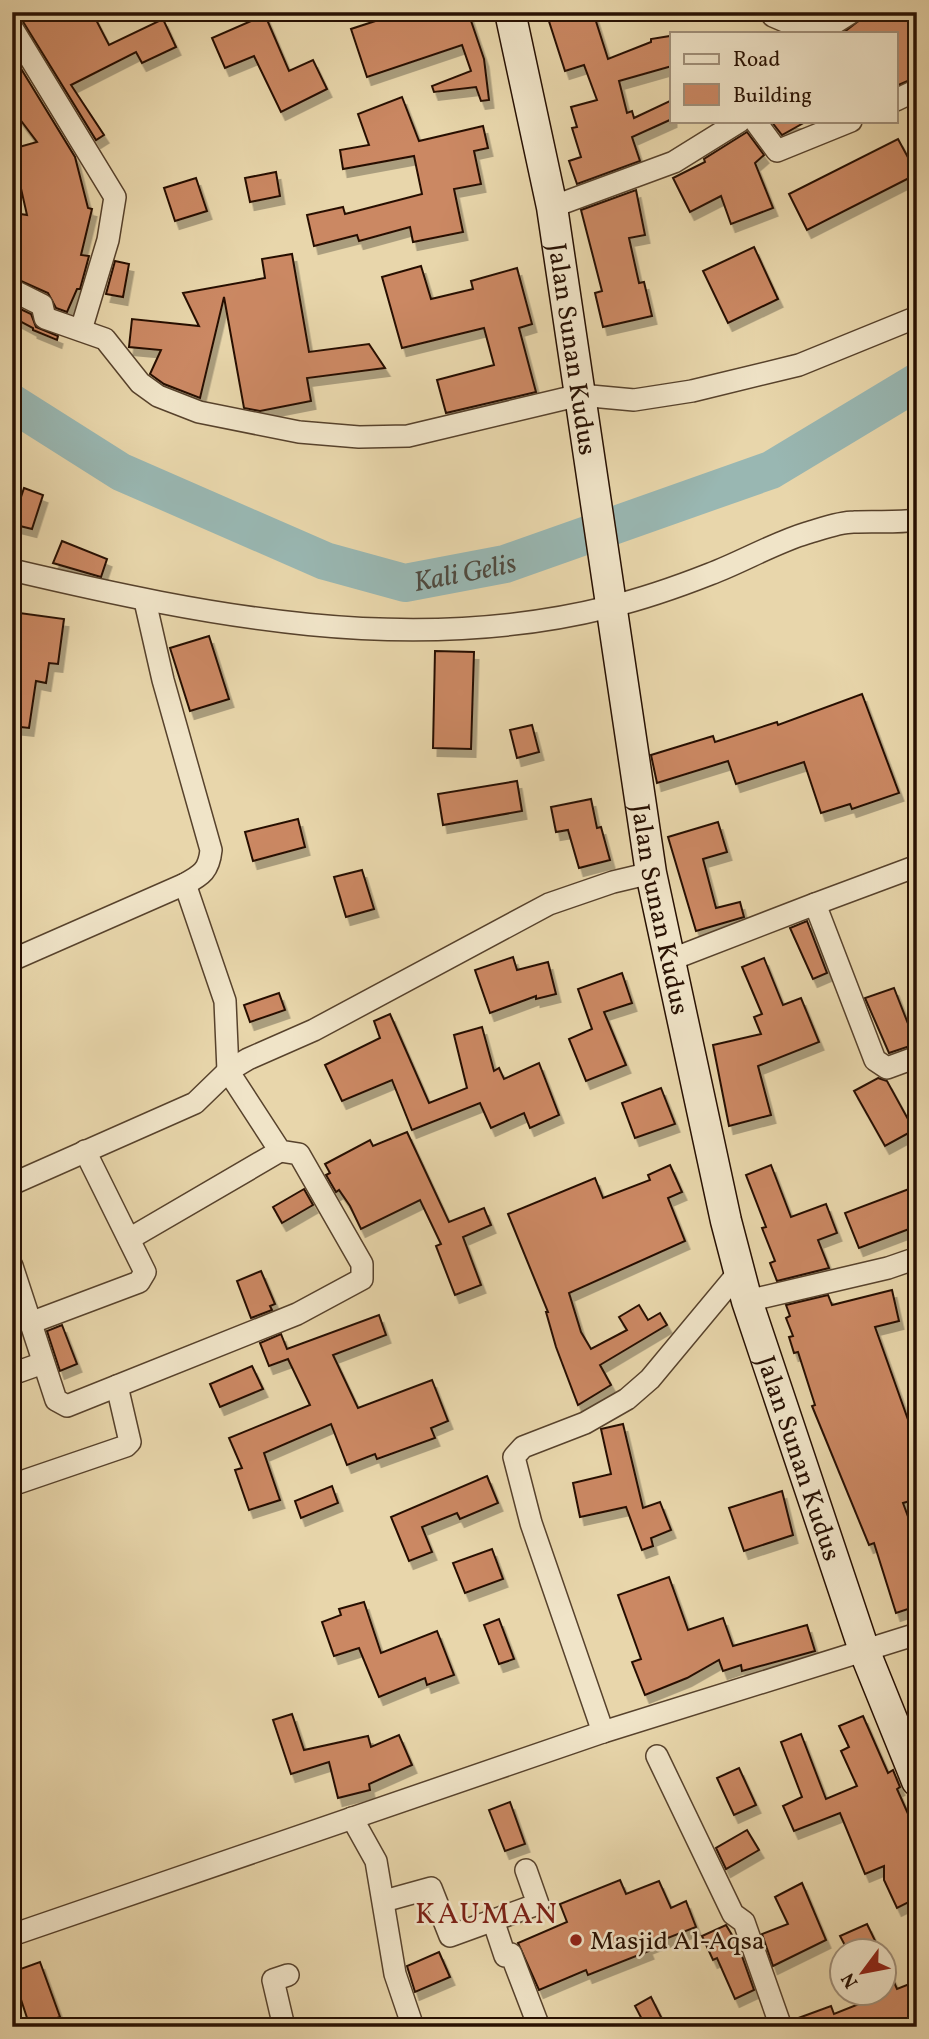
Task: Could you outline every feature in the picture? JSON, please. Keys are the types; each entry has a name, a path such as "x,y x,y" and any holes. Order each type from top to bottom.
{"main road":[{"name":"Jalan Sunan Kudus","path":"510,12 552,207 652,873 739,1272 864,1650 917,1781"}],"street":[{"path":"770,20 808,31 822,31 852,12"},
{"path":"15,39 96,162 115,197 108,240 81,330"},
{"path":"898,99 917,90"},
{"path":"552,207 674,162 738,122"},
{"path":"756,122 777,151 849,122"},
{"path":"12,290 42,305 45,318 105,339 140,383 158,396 199,412 299,432 359,437 408,436 580,399 634,400 660,397 766,375 917,317"},
{"path":"12,570 145,601 233,617 376,632 537,622 709,575 805,534 851,522 892,524 917,520"},
{"path":"12,960 185,884 202,875 210,865 211,850 163,680 145,601"},
{"path":"670,960 917,866"},
{"path":"12,1184 195,1104 228,1071 390,990 549,904 613,882 652,873"},
{"path":"185,884 225,1001 228,1071 280,1151"},
{"path":"815,904 875,1060 887,1069 917,1057"},
{"path":"30,1323 139,1282 145,1272 85,1151"},
{"path":"12,1266 43,1363 60,1405 67,1406 296,1314 362,1279 362,1264 299,1154 280,1151 129,1238"},
{"path":"747,1301 888,1268 917,1258"},
{"path":"603,1732 531,1523 514,1457 523,1447 585,1423 626,1399 650,1379 739,1272"},
{"path":"12,1374 43,1363"},
{"path":"12,1485 126,1446 130,1442 129,1431 117,1386"},
{"path":"12,1935 603,1732 917,1634"},
{"path":"657,1756 733,1914 744,1922 781,2027"},
{"path":"352,1818 376,1861 395,1974 413,2027"},
{"path":"384,1900 431,1888 450,1936 538,1904 526,1870"},
{"path":"493,1920 505,1956 511,1954 539,2027"},
{"path":"284,2027 273,1980 288,1975"}],"building":[{"path":"33,12 92,12 109,45 163,19 176,47 142,63 136,52 71,85 104,135 96,140 22,20"},
{"path":"403,12 468,12 484,59 489,100 481,101 476,87 434,92 432,86 471,71 462,45 367,77 351,29"},
{"path":"546,12 593,12 608,59 651,42 651,39 670,36 670,67 619,81 627,113 632,111 634,118 670,101 670,120 632,137 640,161 577,184 569,161 581,157 572,128 577,127 571,107 597,100 584,65 565,71"},
{"path":"870,12 917,12 917,77 898,85 898,32 844,32"},
{"path":"265,15 289,71 313,60 327,89 281,112 254,56 225,68 212,38"},
{"path":"12,54 75,157 88,208 92,209 81,255 89,256 80,289 77,289 67,312 56,308 48,293 12,277 14,213 27,215 12,149 37,142 16,114 20,111 12,96"},
{"path":"402,97 419,141 483,126 488,148 474,151 481,184 454,189 463,232 413,242 410,227 359,241 357,235 314,246 307,215 343,207 345,214 422,194 414,156 343,169 340,150 369,145 358,114"},
{"path":"772,122 805,122 782,135"},
{"path":"747,132 764,155 755,163 773,208 731,224 721,196 690,212 673,178 705,162 704,159"},
{"path":"898,139 917,174 807,230 789,194"},
{"path":"276,172 280,196 250,202 245,178"},
{"path":"196,178 207,211 175,221 164,188"},
{"path":"636,190 645,235 629,238 639,283 644,282 652,316 603,327 595,293 602,291 581,210"},
{"path":"754,247 778,299 728,323 703,271"},
{"path":"292,254 309,352 369,344 385,368 307,378 311,401 260,411 244,408 224,297 200,398 164,384 150,374 161,350 129,347 132,319 199,326 183,293 265,278 262,259"},
{"path":"115,261 129,264 123,297 106,294"},
{"path":"421,266 431,299 473,289 471,281 517,268 532,324 519,328 536,392 446,413 437,380 494,365 484,328 402,348 382,277"},
{"path":"12,305 31,314 36,327 58,336 57,340 12,317"},
{"path":"24,488 43,495 32,529 12,524"},
{"path":"62,541 107,559 101,577 53,563"},
{"path":"12,612 64,619 58,664 49,663 46,683 36,681 29,728 12,726"},
{"path":"209,636 229,699 190,711 170,648"},
{"path":"435,651 474,652 471,749 433,748"},
{"path":"862,694 899,793 852,809 850,804 821,813 804,762 736,784 728,761 657,783 651,755 713,736 715,742 777,722 778,725"},
{"path":"532,725 539,752 517,758 510,730"},
{"path":"517,781 522,811 443,825 438,794"},
{"path":"591,799 597,828 601,827 610,860 579,868 568,830 556,832 551,807"},
{"path":"298,819 305,847 253,861 245,832"},
{"path":"718,822 727,852 703,859 716,908 740,902 744,917 696,931 668,837"},
{"path":"362,870 374,909 346,917 334,877"},
{"path":"807,921 827,973 813,979 790,928"},
{"path":"513,957 517,970 548,962 556,994 536,999 536,996 490,1013 475,970"},
{"path":"764,958 783,1005 801,998 819,1042 758,1066 771,1115 729,1126 713,1045 761,1034 754,1017 762,1014 742,967"},
{"path":"622,973 632,1003 604,1012 626,1065 586,1081 569,1039 592,1029 578,989"},
{"path":"894,988 916,1044 889,1053 865,998"},
{"path":"279,993 285,1010 250,1022 244,1005"},
{"path":"390,1014 429,1103 467,1088 454,1035 482,1027 494,1071 499,1068 504,1079 539,1063 559,1115 530,1128 524,1113 491,1128 480,1103 412,1130 392,1080 342,1101 325,1065 380,1038 374,1021"},
{"path":"878,1078 887,1081 914,1130 885,1146 854,1091"},
{"path":"661,1088 675,1124 635,1138 622,1103"},
{"path":"407,1132 449,1222 484,1208 491,1225 463,1237 481,1285 455,1295 436,1246 441,1244 420,1200 361,1229 350,1206 339,1190 336,1192 326,1175 330,1173 325,1164 370,1140 373,1146"},
{"path":"670,1165 682,1192 668,1198 685,1241 569,1293 581,1332 591,1349 627,1330 619,1317 639,1305 648,1320 660,1313 667,1325 600,1365 611,1385 578,1405 556,1347 548,1312 508,1214 595,1178 603,1198 650,1180 648,1175"},
{"path":"771,1165 791,1217 826,1204 837,1233 818,1240 829,1268 777,1281 770,1263 775,1261 762,1228 766,1227 746,1175"},
{"path":"917,1186 917,1226 859,1248 845,1213"},
{"path":"304,1189 313,1205 282,1223 273,1207"},
{"path":"261,1271 275,1304 270,1306 272,1310 251,1318 237,1281"},
{"path":"892,1290 899,1321 875,1327 911,1428 917,1426 917,1499 903,1503 917,1541 917,1606 896,1613 874,1543 869,1545 812,1406 815,1405 798,1352 794,1353 789,1337 793,1336 786,1318 790,1316 786,1305 828,1295 832,1305"},
{"path":"379,1315 386,1335 333,1355 358,1408 432,1380 448,1421 431,1428 435,1438 377,1459 375,1454 347,1465 331,1424 264,1453 280,1500 249,1510 235,1470 242,1468 229,1438 310,1405 288,1359 269,1366 260,1343 281,1334 287,1349"},
{"path":"62,1325 77,1364 60,1371 47,1331"},
{"path":"252,1366 263,1389 220,1407 210,1384"},
{"path":"623,1424 643,1508 660,1502 671,1530 651,1538 653,1546 642,1550 626,1507 580,1517 573,1483 611,1474 601,1429"},
{"path":"487,1476 498,1503 460,1519 457,1513 422,1527 432,1552 409,1561 391,1517"},
{"path":"332,1486 338,1503 301,1518 295,1501"},
{"path":"782,1491 793,1535 744,1551 729,1508"},
{"path":"492,1549 503,1579 465,1593 453,1563"},
{"path":"669,1577 688,1630 723,1618 733,1646 807,1625 815,1651 742,1671 741,1665 723,1671 719,1660 687,1678 645,1695 632,1662 641,1659 618,1595"},
{"path":"364,1602 381,1653 437,1631 454,1675 427,1685 425,1678 379,1697 359,1648 334,1656 322,1622 341,1615 339,1609"},
{"path":"499,1619 514,1659 499,1664 484,1625"},
{"path":"292,1714 304,1750 368,1736 371,1747 399,1735 412,1765 369,1784 370,1790 338,1798 329,1762 291,1774 273,1720"},
{"path":"863,1716 888,1773 893,1770 900,1787 897,1789 917,1834 917,1898 897,1908 884,1880 884,1866 865,1874 840,1813 794,1831 783,1806 802,1797 781,1742 801,1734 826,1799 857,1786 841,1751 849,1747 839,1726"},
{"path":"739,1768 756,1805 734,1815 717,1778"},
{"path":"510,1802 525,1844 505,1851 489,1810"},
{"path":"747,1830 759,1850 726,1869 716,1848"},
{"path":"620,1880 626,1894 659,1881 671,1908 686,1901 696,1927 647,1946 649,1951 588,1975 586,1970 539,1990 518,1943 567,1922 560,1904"},
{"path":"802,1883 826,1940 773,1966 762,1934 788,1924 775,1897"},
{"path":"867,1924 874,1938 841,1938 840,1936"},
{"path":"726,1925 738,1945 754,1990 735,1999 717,1958 713,1960 702,1936"},
{"path":"439,1952 450,1977 415,1992 407,1966"},
{"path":"40,1962 60,2017 30,2027 12,1972"},
{"path":"917,1981 917,2016 891,2027 794,2027 793,2020 828,2007 832,2008 834,2014 849,2008 898,2008 898,1989"},
{"path":"651,1997 662,2019 646,2027 635,2006"}],"waterway":[{"name":"Kali Gelis","path":"12,403 121,472 325,561 405,583 505,564 771,470 917,382"}],"place":[{"name":"Masjid Al-Aqsa","path":"576,1940"}],"district":[{"name":"KAUMAN","path":"487,1913"}]}
